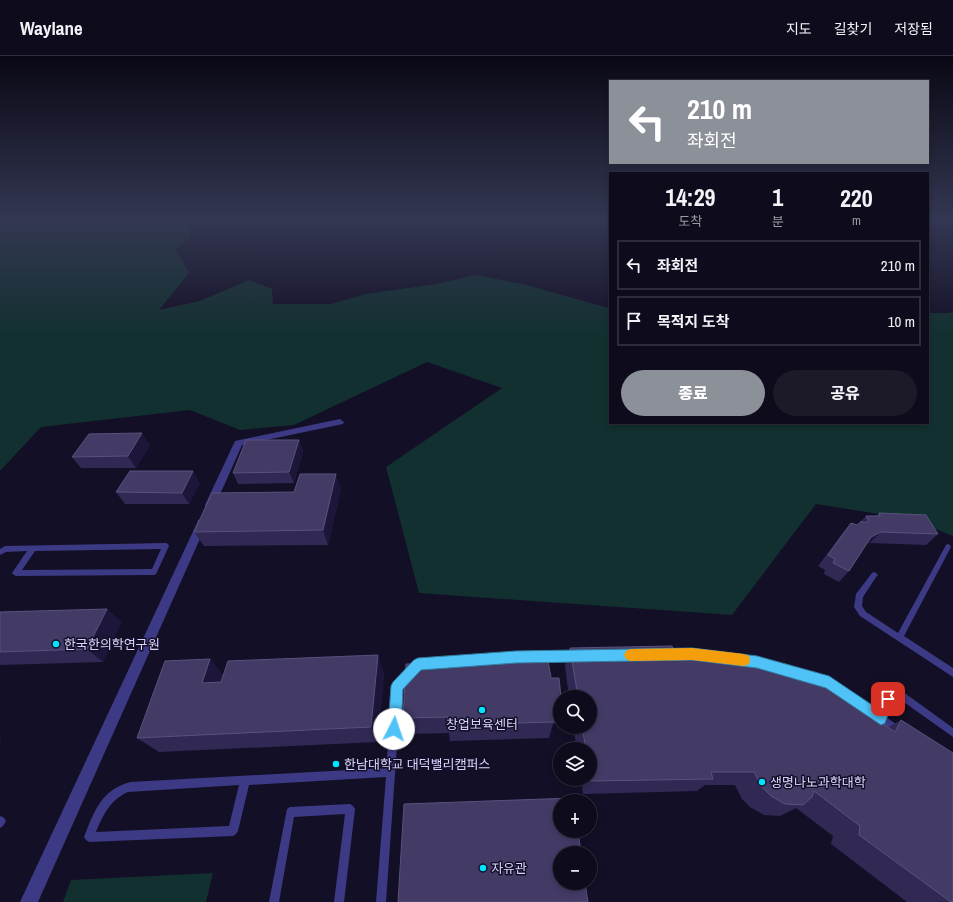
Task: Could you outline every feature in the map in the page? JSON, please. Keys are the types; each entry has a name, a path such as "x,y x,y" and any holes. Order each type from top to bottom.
{"street":[{"path":"30,902 238,443 340,422"}],"lane":[{"path":"0,552 5,549 33,548 166,546 154,572 16,573 33,548"},
{"path":"899,638 948,547"},
{"path":"874,574 859,596 858,607 863,614 953,673"},
{"path":"662,655 692,654 757,662"},
{"path":"381,902 397,686 418,664 516,657 585,656"},
{"path":"800,674 829,682 905,736"},
{"path":"881,719 892,689 953,733"},
{"path":"245,780 233,831 89,837 102,806 116,793 126,787 245,780 391,772"},
{"path":"274,902 290,812 350,809 339,902"}],"green space":[{"path":"0,258 181,258 189,273 159,310 200,301 249,280 272,289 273,304 331,304 366,294 436,284 476,275 523,284 609,308 609,424 929,424 929,313 950,313 953,311 953,536 911,519 816,504 732,615 419,593 386,467 502,388 427,362 294,425 240,430 190,410 41,427 0,471"},
{"path":"213,873 206,902 63,902 71,880"}],"building":[{"path":"142,433 128,456 72,457 89,434"},
{"path":"246,440 299,440 289,472 233,473"},
{"path":"130,471 193,471 182,493 116,492"},
{"path":"300,474 336,474 323,530 194,532 212,493 294,492"},
{"path":"879,513 926,515 938,534 881,532 871,537 849,571 833,563 835,559 828,555 851,523 857,525 862,521 864,523 869,521 866,516 880,516"},
{"path":"107,609 87,649 0,652 0,612"},
{"name":"생명나노과학대학","path":"672,646 677,659 761,660 806,673 895,732 901,720 953,753 953,902 859,835 860,826 814,791 812,797 803,805 785,804 771,796 762,787 754,772 711,772 713,779 597,781 597,742 585,742 583,734 597,734 597,690 577,690 570,648"},
{"path":"378,655 371,727 137,738 165,661 210,659 202,683 221,682 228,661"},
{"name":"창업보육센터","path":"548,660 551,678 559,678 560,690 553,690 553,722 448,725 448,717 403,718 406,664"},
{"name":"자유관","path":"553,799 553,838 579,838 580,846 553,846 553,890 586,890 588,902 398,902 404,804"}],"slow traffic":[{"path":"630,655 692,654 744,660"}],"place":[{"name":"한국한의학연구원","path":"56,644"},
{"name":"창업보육센터","path":"482,710"},
{"name":"한남대학교 대덕밸리캠퍼스","path":"336,764"},
{"name":"생명나노과학대학","path":"762,782"},
{"name":"자유관","path":"483,868"}],"route":[{"path":"394,729 397,686 418,664 516,657 692,654 757,662 829,682 881,719 888,699"}]}
